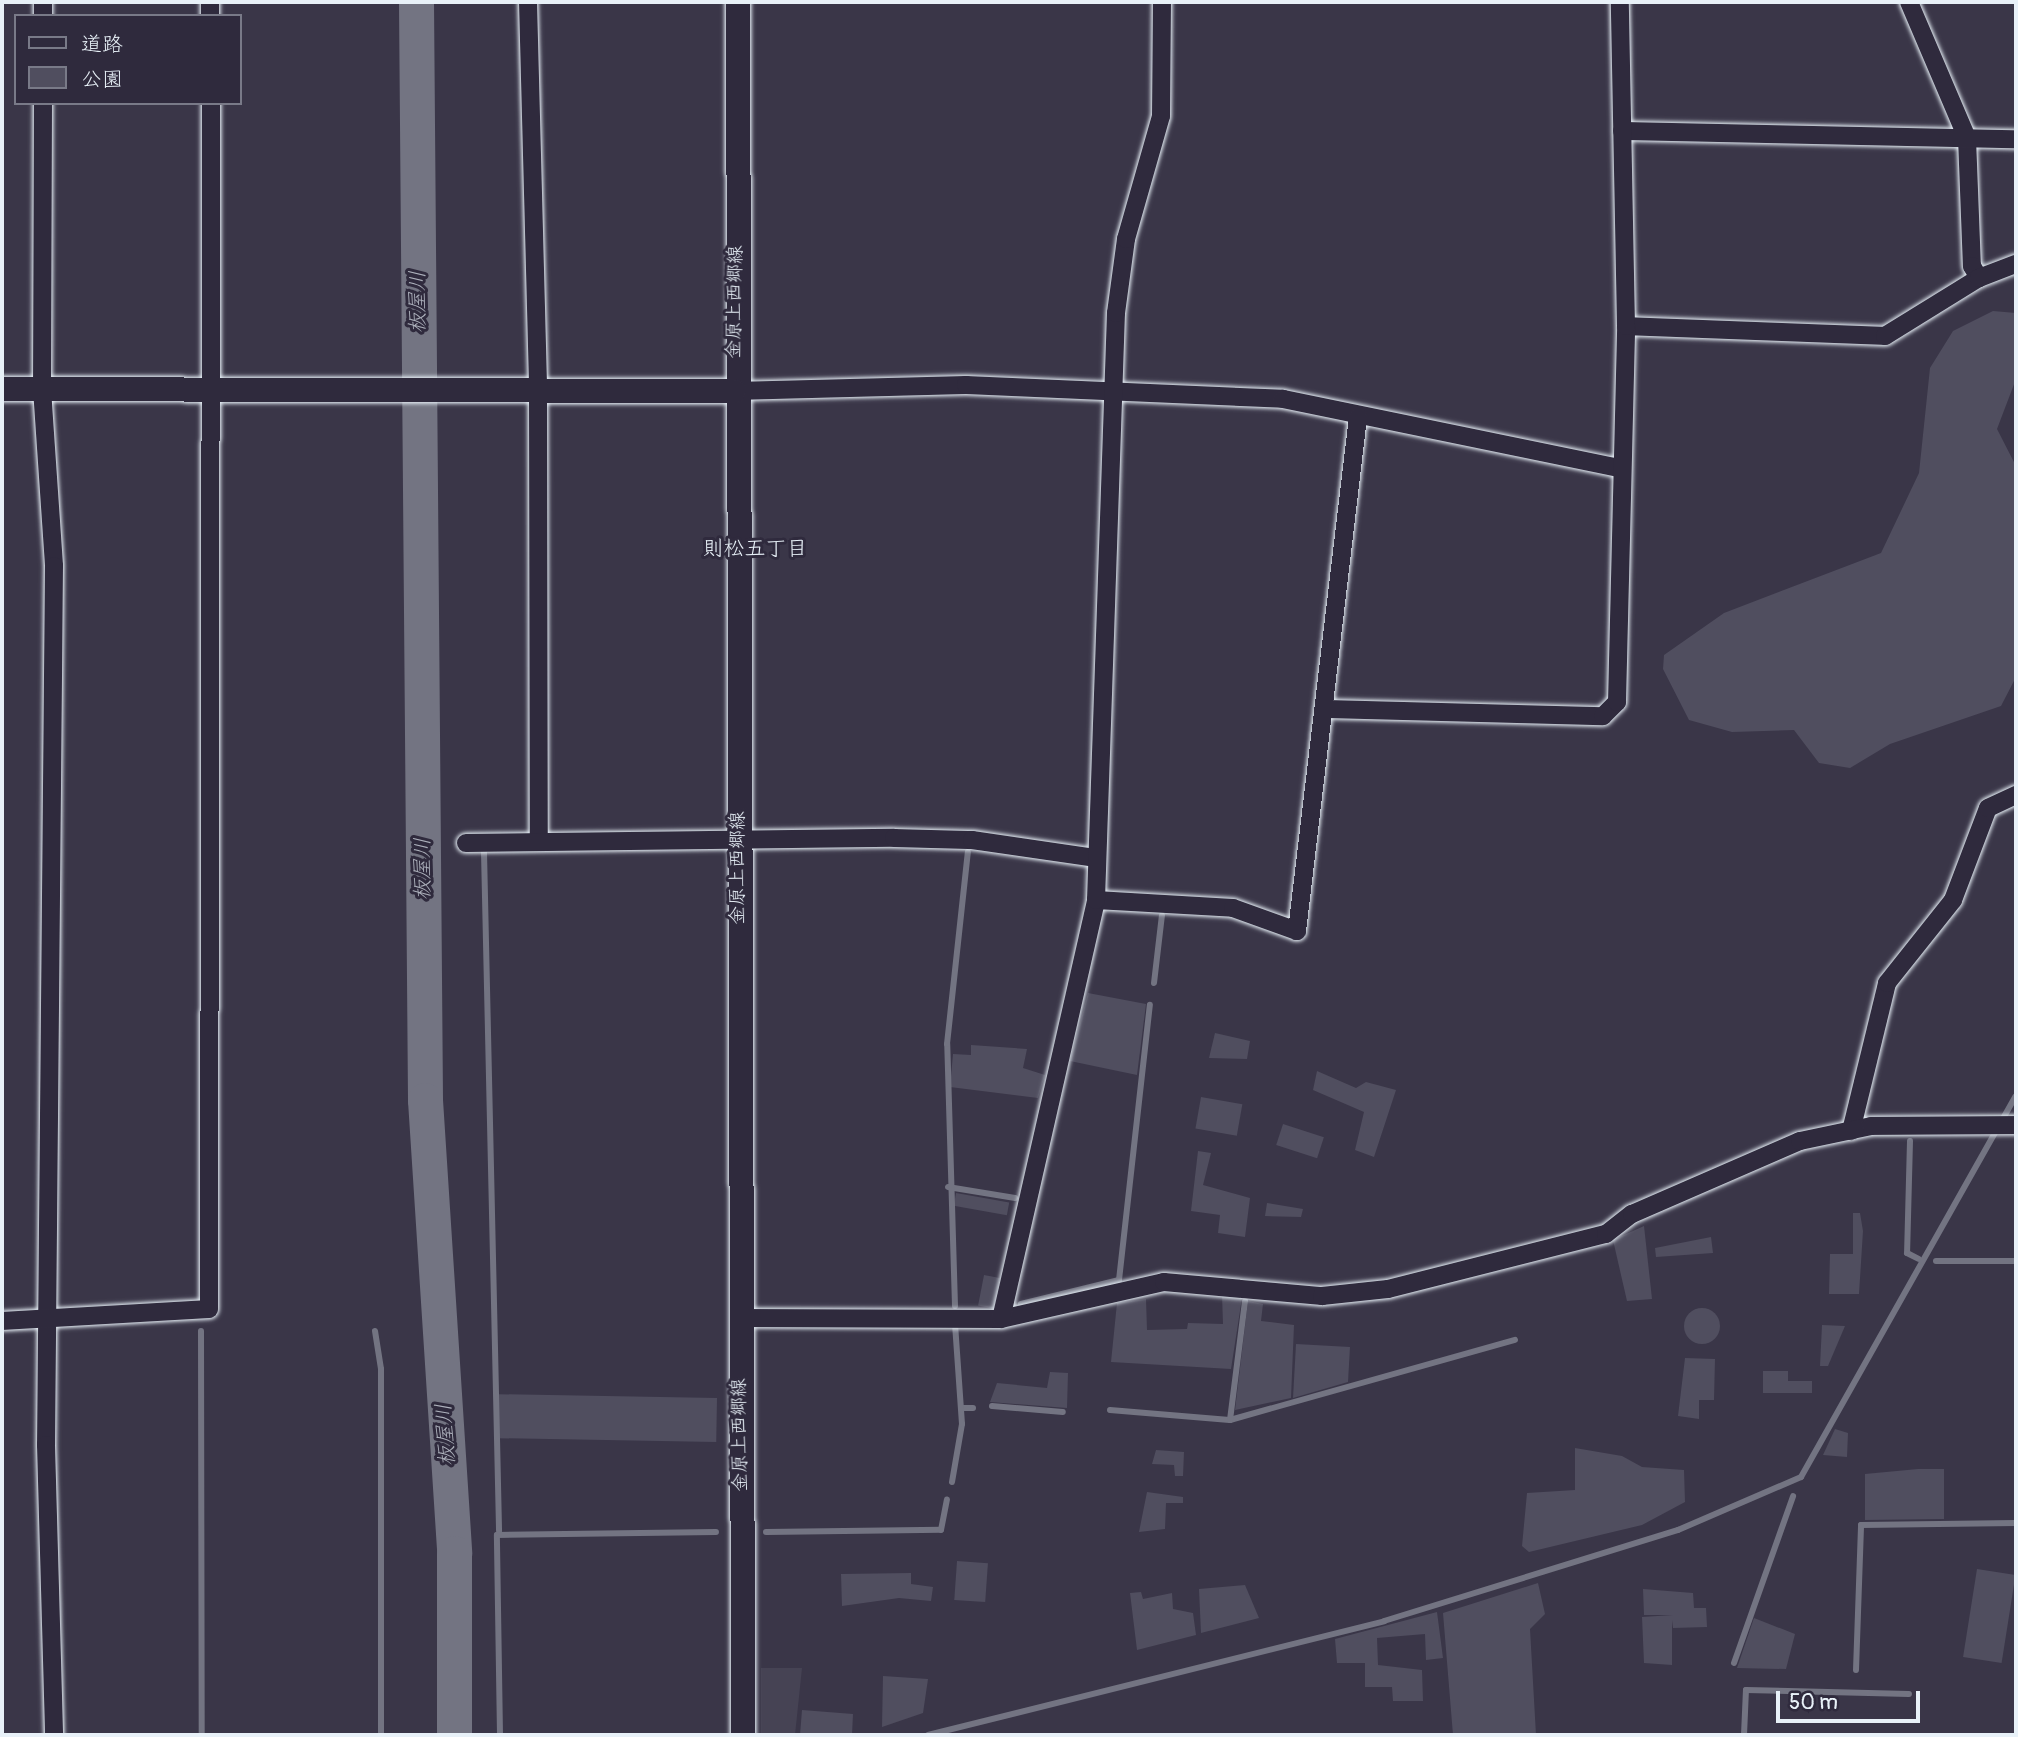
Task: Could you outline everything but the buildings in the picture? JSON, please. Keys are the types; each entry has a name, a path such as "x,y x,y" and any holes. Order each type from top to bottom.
{"main road":[{"name":"金原上西郷線","path":"738,2 734,391 743,1735"},
{"path":"2,389 734,391"}],"street":[{"path":"528,2 538,389 539,839"},
{"path":"1001,1319 1096,900 1094,858 1115,392 1126,239 1161,117 1162,2"},
{"path":"1327,709 1609,714 1619,692 1618,468 1626,326 1619,2"},
{"path":"1909,2 1967,138 1972,266 1979,278"},
{"path":"43,105 42,389 54,566 46,1321 54,1735"},
{"path":"2,1321 46,1321 209,1308 211,105"},
{"path":"1622,131 2016,139"},
{"path":"1626,326 1885,336 1979,278 2016,264"},
{"path":"734,391 966,385 1283,399 1357,417 1618,468"},
{"path":"1096,900 1233,908 1297,931 1327,709 1357,417"},
{"path":"1851,1131 1888,983 1953,900 1988,808 2016,795"},
{"path":"466,843 539,839 972,840 1094,858"},
{"path":"739,1318 1001,1319 1164,1282 1322,1296 1440,1279 1606,1234 1632,1214 1782,1146 1851,1131 2016,1125"}],"shaded area":[{"path":"761,1668 802,1668 795,1735 761,1735"}],"green space":[{"path":"1993,311 2016,313 2016,379 1997,429 2016,466 2016,677 2001,706 1890,744 1850,768 1819,763 1794,730 1732,732 1689,720 1663,669 1664,655 1724,613 1881,553 1919,473 1930,368 1953,331"},
{"path":"1088,993 1146,1004 1137,1075 1070,1061"},
{"path":"1215,1033 1250,1041 1247,1059 1209,1058"},
{"path":"971,1045 1027,1049 1023,1068 1045,1075 1038,1098 950,1087 953,1054 971,1055"},
{"path":"1317,1071 1356,1088 1366,1082 1396,1090 1374,1157 1355,1150 1364,1112 1313,1090"},
{"path":"1201,1097 1242,1104 1237,1136 1195,1129"},
{"path":"1283,1124 1324,1137 1317,1158 1276,1145"},
{"path":"1198,1151 1211,1153 1203,1185 1250,1198 1245,1237 1218,1233 1220,1215 1191,1211"},
{"path":"956,1193 1009,1202 1007,1215 954,1206"},
{"path":"1267,1203 1303,1209 1301,1217 1265,1216"},
{"path":"1853,1213 1860,1213 1863,1231 1859,1294 1829,1294 1830,1254 1853,1254"},
{"path":"1644,1226 1652,1299 1627,1301 1613,1240"},
{"path":"1711,1237 1713,1253 1656,1257 1655,1248"},
{"path":"984,1275 1000,1278 994,1308 978,1305"},
{"path":"1222,1295 1242,1298 1231,1369 1111,1362 1117,1303 1146,1299 1147,1330 1187,1329 1188,1323 1223,1324"},
{"path":"1248,1301 1263,1304 1261,1321 1294,1325 1291,1398 1235,1410"},
{"path":"1702,1308 1714,1314 1720,1326 1714,1338 1702,1344 1690,1338 1684,1326 1690,1314"},
{"path":"1822,1325 1845,1326 1828,1366 1820,1366"},
{"path":"1296,1344 1350,1347 1348,1382 1293,1398"},
{"path":"1685,1358 1715,1359 1714,1400 1699,1400 1699,1419 1678,1416"},
{"path":"1763,1371 1788,1371 1788,1381 1812,1381 1812,1393 1763,1393"},
{"path":"1050,1372 1068,1373 1067,1408 990,1402 997,1383 1047,1388"},
{"path":"498,1394 717,1398 716,1442 497,1438"},
{"path":"1835,1429 1848,1433 1847,1457 1823,1455"},
{"path":"1575,1448 1622,1456 1642,1467 1684,1470 1685,1502 1642,1525 1529,1552 1522,1546 1527,1493 1575,1490"},
{"path":"1156,1450 1184,1452 1183,1476 1175,1476 1174,1465 1152,1464"},
{"path":"1944,1469 1944,1519 1865,1520 1865,1474"},
{"path":"1147,1492 1183,1497 1183,1503 1166,1503 1165,1529 1139,1532"},
{"path":"957,1561 988,1563 985,1602 954,1600"},
{"path":"1977,1569 2016,1575 2002,1663 1963,1657"},
{"path":"911,1573 911,1584 933,1587 931,1601 899,1598 842,1606 841,1574"},
{"path":"1538,1583 1545,1614 1530,1629 1536,1735 1453,1735 1443,1613"},
{"path":"1245,1585 1259,1618 1201,1633 1199,1589"},
{"path":"1643,1589 1693,1593 1694,1608 1706,1608 1707,1627 1673,1628 1672,1620 1672,1665 1644,1663 1642,1617 1673,1615 1644,1615"},
{"path":"1141,1592 1143,1599 1172,1593 1173,1609 1193,1613 1196,1635 1137,1650 1130,1593"},
{"path":"1437,1612 1443,1658 1426,1660 1425,1634 1377,1638 1378,1665 1422,1670 1423,1701 1393,1701 1392,1687 1365,1687 1365,1663 1337,1663 1335,1639"},
{"path":"1754,1618 1795,1634 1786,1669 1737,1668"},
{"path":"883,1676 928,1679 923,1713 882,1727"},
{"path":"802,1710 853,1714 852,1735 800,1735"}],"waterway":[{"name":"板屋川","path":"416,2 425,1100 454,1553 454,1735"},
{"path":"484,852 499,1531"},
{"path":"955,1306 947,1044 968,852"},
{"path":"1154,983 1162,915"},
{"path":"1021,1304 1119,1280 1150,1005"},
{"path":"928,1735 1384,1621 1678,1530 1801,1477 2016,1096"},
{"path":"1910,1141 1907,1253 1919,1259"},
{"path":"948,1187 1015,1198"},
{"path":"1936,1261 2016,1261"},
{"path":"1230,1420 1245,1301"},
{"path":"952,1482 962,1424 955,1324"},
{"path":"201,1331 202,1735"},
{"path":"375,1331 381,1369 381,1735"},
{"path":"1110,1410 1230,1420 1515,1340"},
{"path":"992,1406 1063,1412"},
{"path":"961,1408 973,1408"},
{"path":"1734,1663 1793,1496"},
{"path":"766,1532 941,1530 947,1500"},
{"path":"1856,1670 1861,1525 2016,1523"},
{"path":"500,1735 497,1535 716,1532"},
{"path":"1744,1735 1746,1690 1909,1694"}],"district":[{"name":"則松五丁目","path":"755,549"}]}
